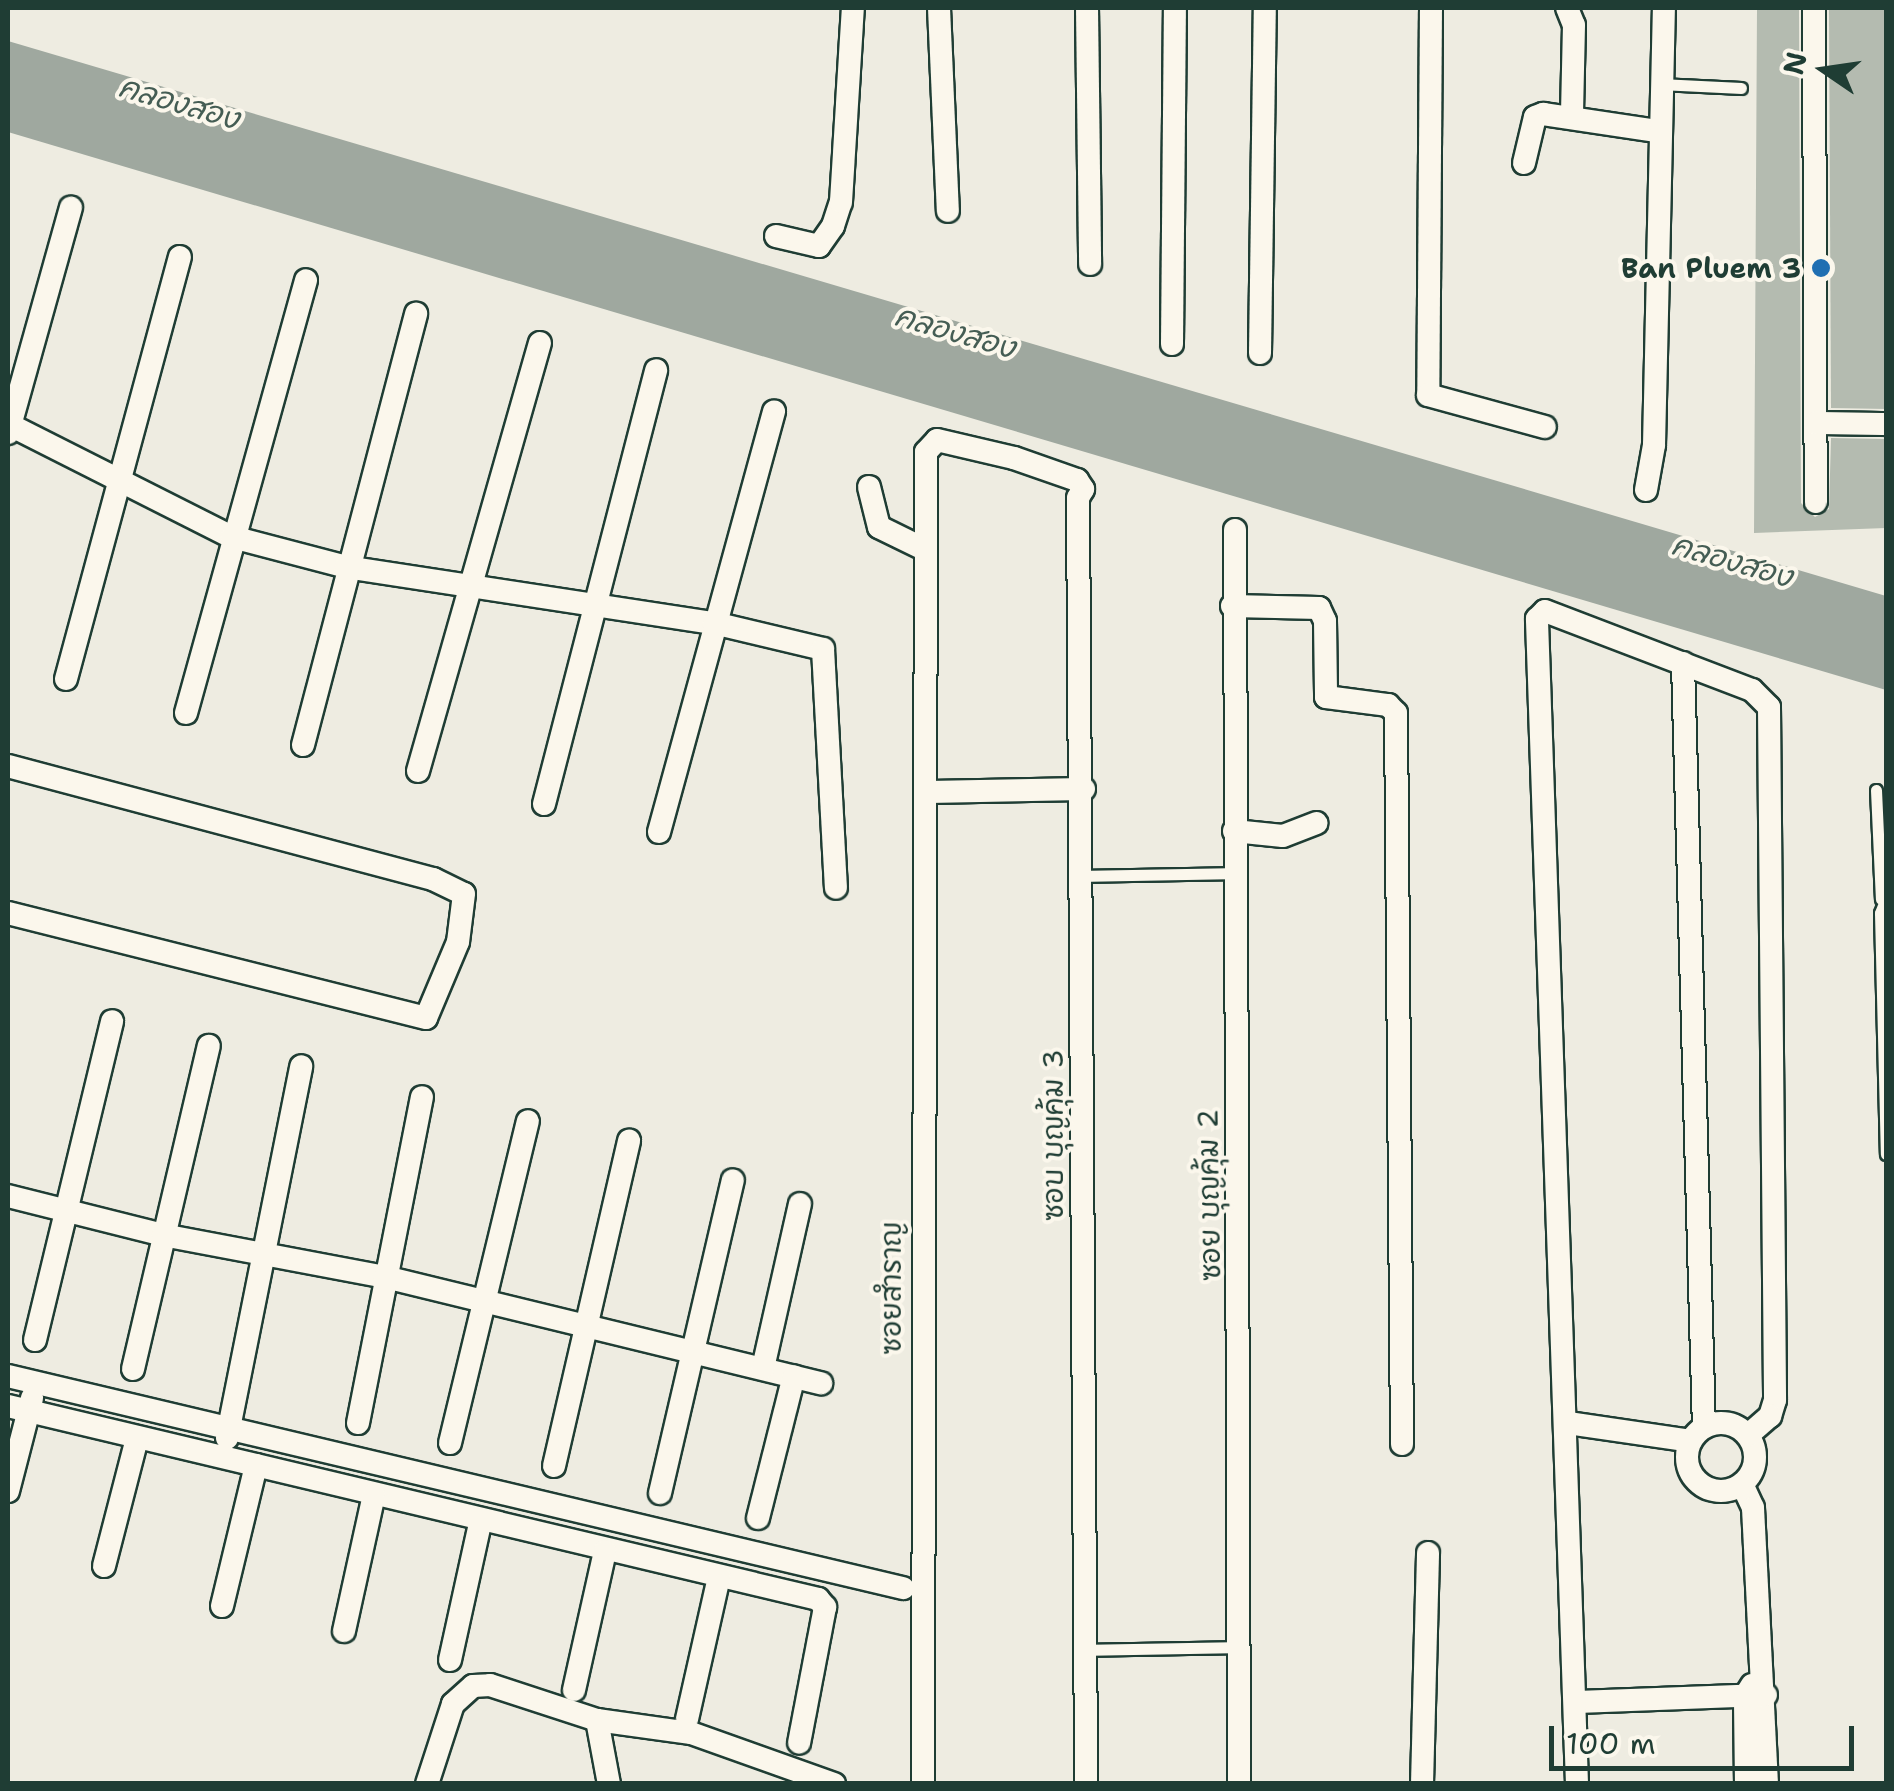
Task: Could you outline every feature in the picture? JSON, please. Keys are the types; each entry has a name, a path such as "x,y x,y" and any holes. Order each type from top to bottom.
{"street":[{"path":"776,236 819,246 834,226 841,202 853,8"},
{"path":"939,8 948,211"},
{"path":"1087,8 1090,264"},
{"path":"1172,344 1175,8"},
{"path":"1260,353 1265,8"},
{"path":"1431,8 1428,394 1545,427"},
{"path":"1567,8 1574,24 1572,116"},
{"path":"1646,490 1654,445 1658,131 1664,8"},
{"path":"1814,8 1816,502"},
{"path":"1524,164 1535,117 1572,116 1658,131"},
{"path":"71,208 8,427 117,484 232,537 346,568 472,590 714,623 818,647 826,656 836,888"},
{"path":"66,679 180,258"},
{"path":"186,713 306,280"},
{"path":"303,746 346,568 416,314"},
{"path":"418,770 540,343"},
{"path":"544,804 656,370"},
{"path":"658,832 774,412"},
{"path":"1816,422 1886,424"},
{"name":"ซอยสำราญ","path":"924,1784 926,452 937,440 1014,458 1077,480 1084,489"},
{"path":"869,488 879,527 926,550"},
{"name":"ซอบ บุญคุ้ม 3","path":"1084,489 1078,498 1084,789 1086,1784"},
{"name":"ซอย บุญคุ้ม 2","path":"1235,530 1232,606 1240,1784"},
{"path":"1232,606 1319,608 1325,621 1326,697 1388,705 1396,713 1402,1444"},
{"path":"1578,1784 1537,619 1553,611 1752,690 1769,707 1775,1400 1770,1416 1748,1435"},
{"path":"1568,1423 1697,1434 1723,1422 1748,1435 1755,1464 1742,1484 1725,1492 1702,1486 1687,1463 1697,1434 1683,664"},
{"path":"8,766 433,879 464,894 458,942 426,1018 8,913"},
{"path":"926,792 1084,789"},
{"path":"1234,831 1284,836 1317,823"},
{"path":"35,1340 112,1021"},
{"path":"133,1369 209,1046"},
{"path":"223,1456 301,1066"},
{"path":"358,1423 422,1097"},
{"path":"450,1443 528,1121"},
{"path":"554,1466 591,1326 629,1142"},
{"path":"660,1494 734,1180"},
{"path":"8,1196 164,1235 385,1276 821,1384"},
{"path":"763,1368 800,1204"},
{"path":"8,1376 903,1588"},
{"path":"758,1518 794,1376"},
{"path":"8,1491 18,1408 36,1383"},
{"path":"18,1408 823,1603 799,1743"},
{"path":"104,1566 137,1438"},
{"path":"222,1606 256,1465"},
{"path":"1742,1484 1753,1508 1757,1688 1768,1784"},
{"path":"344,1631 374,1495"},
{"path":"450,1660 481,1520"},
{"path":"574,1690 605,1551"},
{"path":"1422,1784 1428,1553"},
{"path":"687,1719 718,1576"},
{"path":"427,1784 452,1704 472,1686 490,1685 597,1720 691,1733 834,1784"},
{"path":"1575,1702 1757,1688"},
{"path":"1746,1784 1757,1688"},
{"path":"597,1720 609,1784"}],"lane":[{"path":"1660,84 1741,88"},
{"path":"1876,790 1884,898 1886,1154"},
{"path":"1083,876 1235,873"},
{"path":"1083,1650 1238,1648"}],"water":[{"name":"คลองสอง","path":"8,41 1886,596 1886,690 8,132"}],"building":[{"path":"1757,8 1799,8 1801,503 1815,517 1829,509 1831,438 1886,439 1886,528 1754,533"},
{"path":"1829,8 1886,8 1886,409 1831,408"}],"place":[{"name":"Ban Pluem 3","path":"1821,268"}]}
